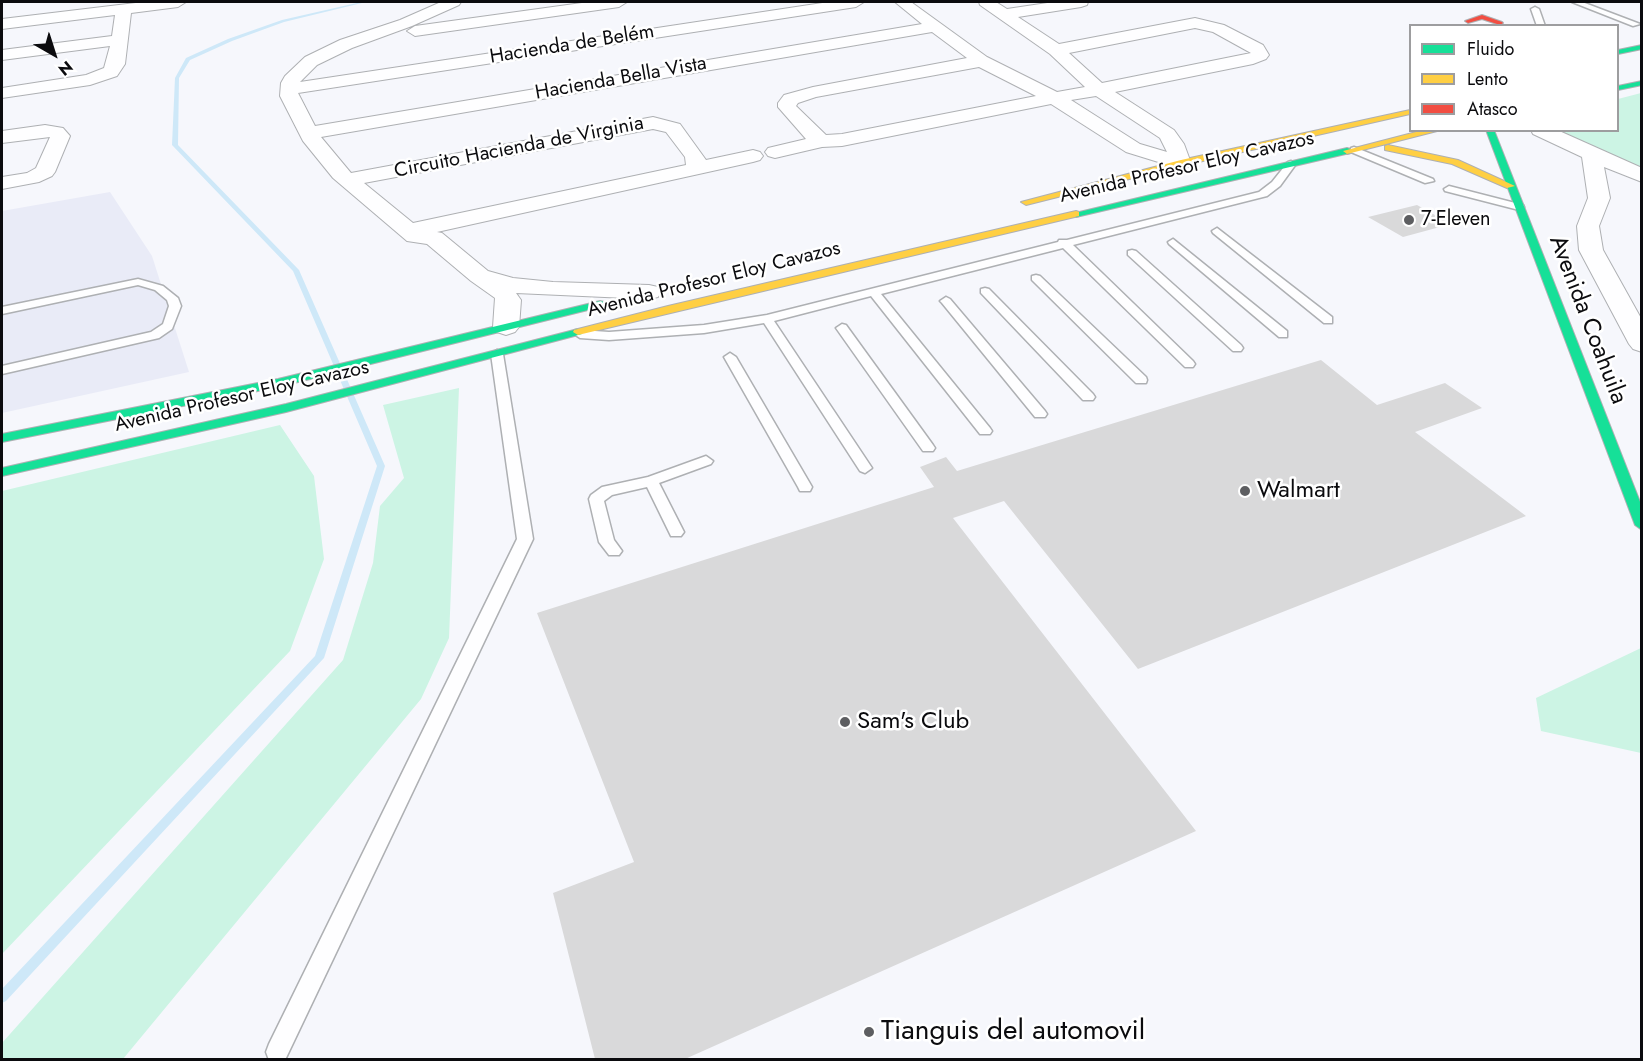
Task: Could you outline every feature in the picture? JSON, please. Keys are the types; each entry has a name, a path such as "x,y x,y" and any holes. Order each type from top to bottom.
{"main road":[{"path":"1487,2 1500,24"},
{"path":"1467,19 1482,17 1500,24"},
{"path":"1619,52 1641,47"},
{"path":"1629,64 1641,55"},
{"path":"1619,88 1641,83"},
{"name":"Avenida Profesor Eloy Cavazos","path":"1007,207 1181,163 1409,112"},
{"name":"Avenida Profesor Eloy Cavazos","path":"2,472 286,408 668,309 1429,132"},
{"name":"Avenida Coahuila","path":"1491,132 1641,525"},
{"path":"1374,146 1417,152 1455,162 1510,186"},
{"path":"1122,203 1160,186 1175,173 1181,163 1232,167 1291,164"},
{"name":"Avenida Profesor Eloy Cavazos","path":"2,438 278,383 655,291"}],"street":[{"path":"2,24 178,2"},
{"path":"453,2 311,61 294,76 289,89 291,102 308,133 325,158 347,180 412,234 434,238 479,276 504,293 509,300 498,329"},
{"path":"363,38 619,2"},
{"name":"Hacienda de Belém","path":"289,89 856,2"},
{"path":"902,2 981,61 1054,99 1133,148 1181,163"},
{"path":"986,2 1056,50 1098,89 1167,134 1174,144 1181,163"},
{"path":"1005,14 1081,2"},
{"path":"2,93 77,82 106,75 116,64 124,8"},
{"path":"775,152 822,141 861,137 1253,59 1258,57 1260,52 1218,28 1195,23 1056,50"},
{"path":"701,25 734,60"},
{"name":"Hacienda Bella Vista","path":"308,133 935,27"},
{"path":"2,55 119,40"},
{"path":"822,141 789,110 787,103 791,99 813,92 981,61"},
{"name":"Circuito Hacienda de Virginia","path":"347,180 653,123 673,128 695,157 697,168"},
{"path":"2,137 45,131 56,132 60,136 45,172 32,178 2,183"},
{"path":"1545,132 1641,176"},
{"path":"1592,153 1599,198 1588,226 1591,250 1641,344"},
{"path":"412,234 753,156"},
{"path":"412,234 415,246 482,302 498,329"},
{"path":"479,276 496,282 530,287 655,291"}],"lane":[{"path":"1576,2 1639,23"},
{"path":"1535,9 1539,24"},
{"path":"1619,27 1639,23"},
{"path":"1354,150 1429,181"},
{"path":"576,334 609,336 704,328 767,319 1064,242 1263,194 1276,184 1291,164"},
{"path":"1449,189 1519,207"},
{"path":"1217,231 1328,320"},
{"path":"1064,242 1189,364"},
{"path":"1173,242 1282,333"},
{"path":"1132,253 1237,348"},
{"path":"1036,278 1141,380"},
{"path":"2,310 138,282 159,288 172,298 176,306 168,326 155,335 2,370"},
{"path":"873,291 985,430"},
{"path":"985,291 1088,397"},
{"path":"946,301 1040,414"},
{"path":"767,319 865,468"},
{"path":"842,328 928,448"},
{"path":"277,1052 525,539 497,354"},
{"path":"730,357 805,487"},
{"path":"614,550 607,542 596,499 607,491 651,481 706,461"},
{"path":"651,481 676,532"}],"shaded area":[{"path":"110,192 152,256 189,372 2,413 2,211"}],"green space":[{"path":"1641,93 1641,172 1552,132 1619,132 1619,99"},
{"path":"459,388 449,638 421,699 123,1059 2,1059 2,1043 343,660 373,563 380,506 404,478 383,405"},
{"path":"280,425 314,476 324,559 290,651 2,954 2,491"},
{"path":"1641,648 1641,753 1541,731 1536,698"}],"building":[{"name":"7-Eleven","path":"1417,205 1451,224 1403,237 1368,217"},
{"name":"Sam's Club","path":"1321,360 1377,405 1445,383 1482,408 1415,432 1526,516 1138,669 1004,501 953,518 1196,831 685,1059 595,1059 553,893 634,862 537,613 934,487 920,467 946,457 957,471"}],"waterway":[{"path":"2,997 319,658 381,466 296,270 175,145 177,78 188,59 230,40 283,21 364,2"}],"traffic: fast":[{"path":"1619,52 1642,47"},
{"path":"1619,88 1642,83"},
{"path":"1491,132 1642,525"},
{"path":"1076,214 1347,151"},
{"path":"2,438 278,383 600,304"},
{"path":"2,472 286,408 578,332"}],"traffic: slow":[{"path":"1026,202 1181,163 1409,112"},
{"path":"1347,151 1428,132"},
{"path":"1388,148 1455,162 1510,186"},
{"path":"578,332 1076,214"}],"traffic: jam":[{"path":"1468,21 1482,17 1500,23"}],"place":[{"name":"7-Eleven","path":"1409,220"},
{"name":"Walmart","path":"1245,491"},
{"name":"Sam's Club","path":"845,722"},
{"name":"Tianguis del automovil","path":"869,1032"}]}
